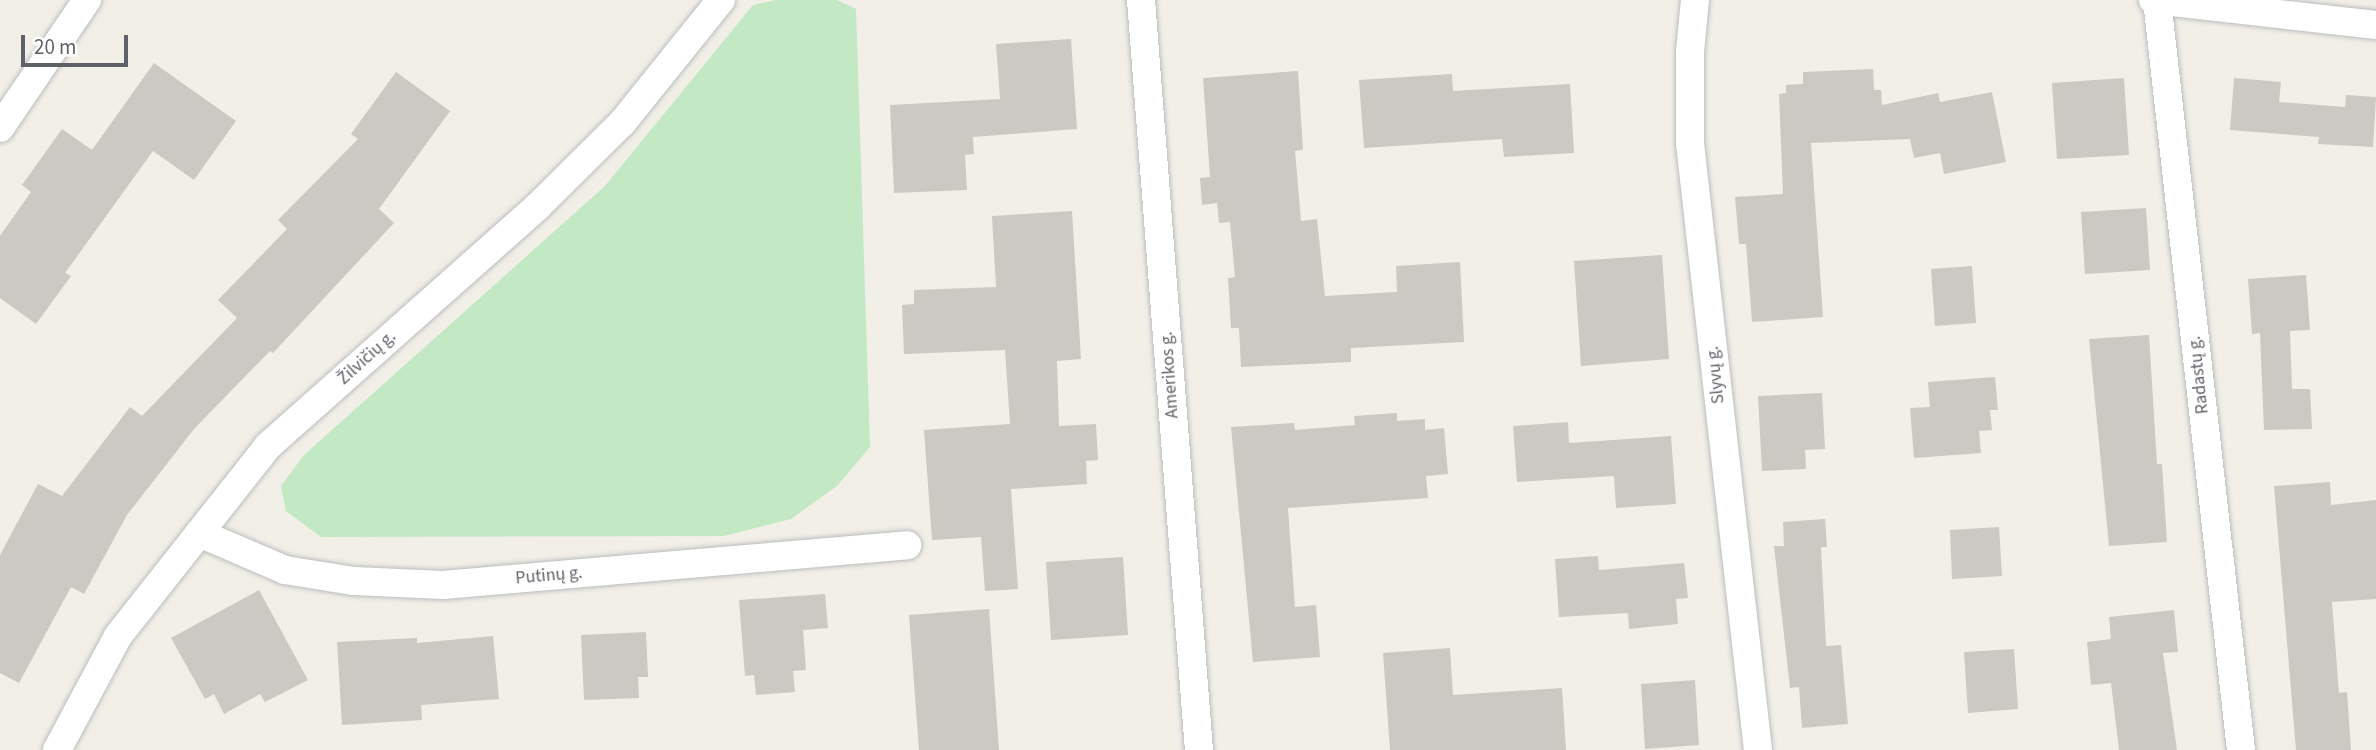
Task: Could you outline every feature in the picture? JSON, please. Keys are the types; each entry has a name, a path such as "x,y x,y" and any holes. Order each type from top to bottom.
{"street":[{"path":"0,128 87,0"},
{"name":"Žilvičių g.","path":"57,750 118,636 268,446 538,206 622,123 721,0"},
{"name":"Amerikos g.","path":"1141,0 1199,750"},
{"name":"Slyvų g.","path":"1695,0 1690,52 1690,143 1758,750"},
{"path":"2156,0 2376,25"},
{"name":"Radastų g.","path":"2156,0 2241,750"},
{"name":"Putinų g.","path":"199,533 285,570 354,581 443,585 907,545"}],"green space":[{"path":"776,0 837,0 856,9 870,447 837,486 791,519 724,536 321,537 286,511 281,486 304,455 605,186 753,5"}],"building":[{"path":"1071,39 1077,129 973,137 974,154 965,155 967,190 894,193 890,105 1000,99 996,44"},
{"path":"154,63 236,121 194,180 153,151 65,273 71,276 36,324 0,298 0,236 31,192 22,185 62,129 92,150"},
{"path":"1873,69 1874,90 1881,90 1882,105 1938,93 1940,102 1992,92 2006,162 1944,174 1940,153 1914,158 1910,139 1811,143 1823,317 1752,322 1746,244 1739,244 1735,197 1783,194 1779,94 1786,93 1786,85 1803,84 1803,72"},
{"path":"1298,71 1303,150 1295,151 1301,221 1317,219 1325,296 1397,292 1396,266 1460,262 1464,342 1351,348 1351,362 1241,367 1239,328 1231,328 1228,278 1235,277 1230,222 1219,223 1217,203 1202,205 1200,178 1210,177 1203,78"},
{"path":"396,72 450,111 379,209 394,223 273,353 270,351 194,429 127,515 84,594 71,587 19,683 0,673 0,555 38,484 62,496 130,407 142,416 237,318 218,300 287,229 278,220 358,139 351,134"},
{"path":"1452,74 1453,91 1570,84 1574,153 1504,157 1502,139 1364,148 1359,80"},
{"path":"2124,78 2129,155 2057,159 2052,83"},
{"path":"2234,78 2281,82 2279,102 2345,107 2346,95 2376,97 2373,147 2318,144 2319,137 2230,130"},
{"path":"2146,208 2150,270 2085,274 2081,212"},
{"path":"1072,211 1081,359 1057,361 1059,426 1096,424 1098,460 1086,461 1087,484 1011,489 1018,589 985,591 981,537 932,540 924,430 1010,424 1005,350 904,354 902,305 914,304 914,290 996,287 992,216"},
{"path":"1662,255 1669,359 1581,366 1574,261"},
{"path":"1972,266 1976,323 1935,326 1931,269"},
{"path":"2306,275 2310,330 2290,331 2292,389 2310,389 2312,429 2264,430 2260,333 2252,334 2248,279"},
{"path":"2149,335 2157,464 2162,464 2167,542 2109,546 2089,339"},
{"path":"1995,377 1998,410 1990,410 1992,430 1979,431 1981,453 1914,458 1910,408 1930,407 1928,382"},
{"path":"1822,393 1825,449 1805,450 1806,469 1762,471 1758,396"},
{"path":"1397,413 1397,421 1425,419 1425,430 1444,428 1448,474 1426,476 1428,498 1288,508 1295,607 1316,605 1320,657 1253,662 1231,427 1294,423 1295,430 1355,425 1354,416"},
{"path":"1568,422 1569,443 1671,436 1676,504 1616,508 1614,476 1517,482 1513,426"},
{"path":"2330,482 2331,505 2376,500 2376,599 2332,602 2339,693 2347,692 2351,750 2296,750 2274,486"},
{"path":"1825,519 1827,547 1821,547 1826,646 1841,645 1848,724 1802,728 1799,687 1790,688 1774,546 1784,546 1783,522"},
{"path":"1999,527 2002,576 1952,579 1950,530"},
{"path":"1598,556 1599,570 1684,563 1688,598 1676,599 1678,624 1629,629 1628,613 1559,617 1555,559"},
{"path":"1123,557 1128,635 1051,640 1046,562"},
{"path":"259,590 308,680 265,702 260,694 224,714 214,694 205,699 171,638"},
{"path":"825,594 828,628 803,630 806,670 793,671 795,692 756,695 754,675 745,676 739,600"},
{"path":"989,609 999,750 919,750 909,615"},
{"path":"2174,610 2178,652 2163,653 2177,750 2119,750 2111,683 2091,685 2087,642 2111,639 2109,617"},
{"path":"646,632 648,677 638,677 639,698 584,700 581,635"},
{"path":"493,636 499,699 421,705 422,720 342,725 337,642 417,638 417,643"},
{"path":"1450,648 1453,695 1562,688 1566,750 1390,750 1383,653"},
{"path":"2014,649 2018,709 1968,713 1964,652"},
{"path":"1695,680 1699,745 1645,749 1641,684"}]}
